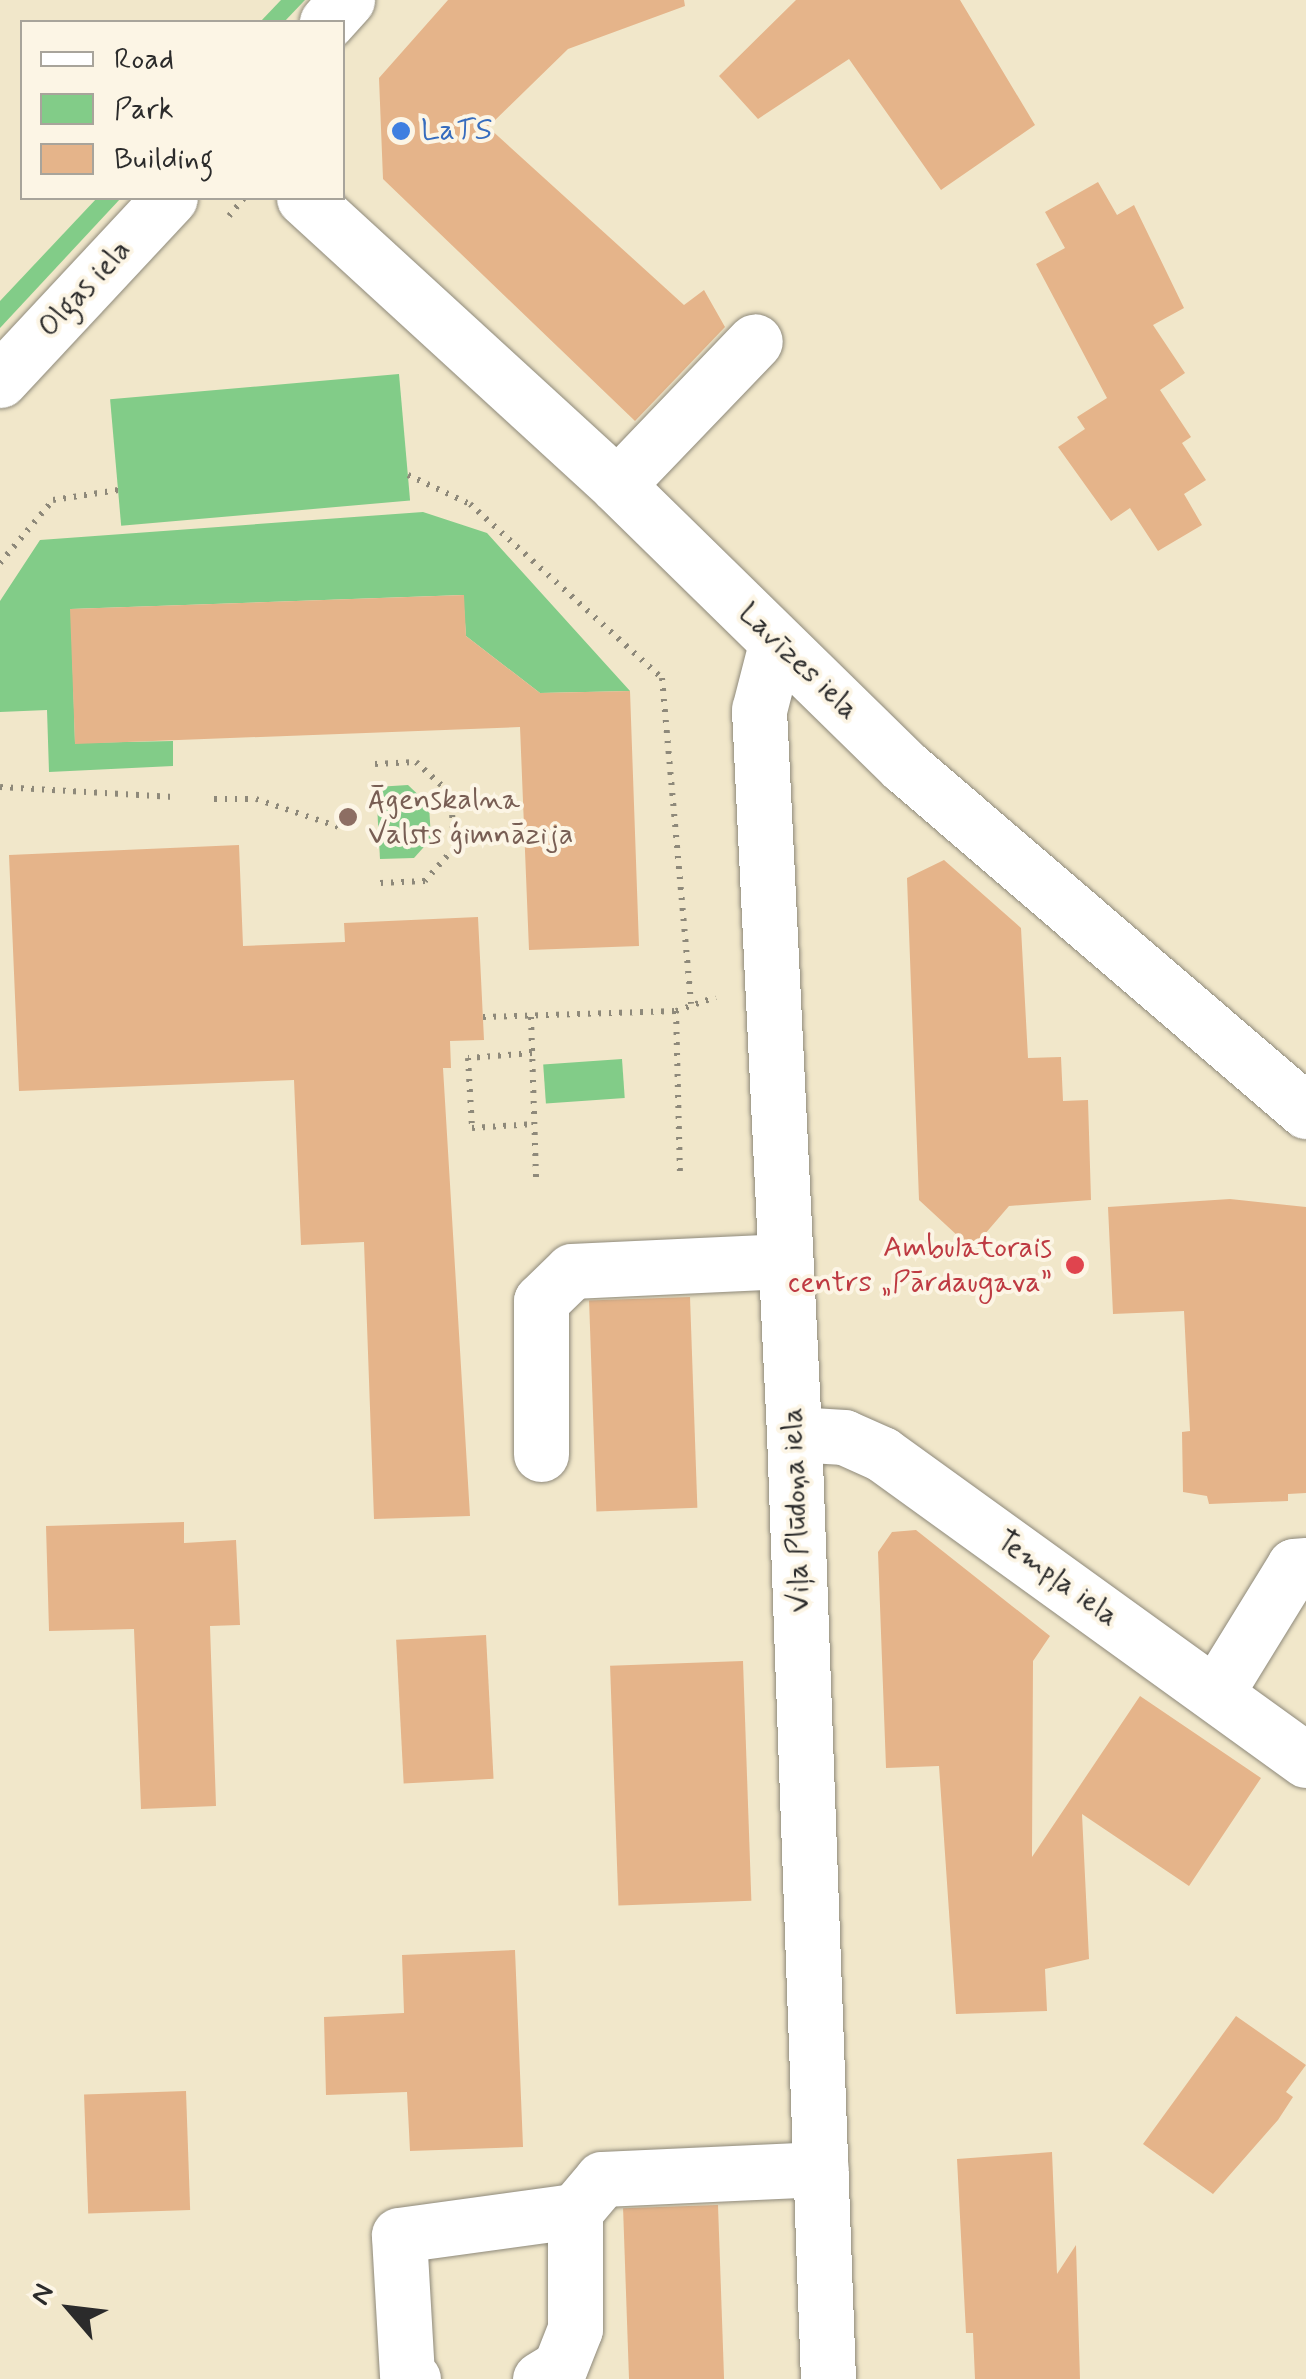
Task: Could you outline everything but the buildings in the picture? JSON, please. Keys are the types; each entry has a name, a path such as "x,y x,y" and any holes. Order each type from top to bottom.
{"street":[{"path":"329,20 347,0"},
{"name":"Olgas iela","path":"0,380 168,200"},
{"name":"Lavīzes iela","path":"306,200 617,486 776,644 1100,952 1306,1111"},
{"path":"617,486 755,340"},
{"name":"Viļa Plūdoņa iela","path":"776,644 759,710 794,1434 828,2379"},
{"path":"540,1454 541,1300 572,1271 786,1262"},
{"name":"Tempļa iela","path":"794,1434 844,1437 882,1454 1306,1760"},
{"path":"1216,1693 1294,1566 1306,1565"},
{"path":"413,2379 406,2375 398,2235 575,2210 602,2180 821,2168"},
{"path":"540,2379 560,2367 575,2329 575,2210"}],"path":[{"path":"408,475 470,504 662,678 691,1004"},
{"path":"0,563 53,500 118,490"},
{"path":"375,764 416,762 452,794 454,848 425,880 380,882"},
{"path":"0,787 174,797"},
{"path":"214,798 256,799 339,827"},
{"path":"483,1017 676,1010 680,1174"},
{"path":"531,1017 536,1180"},
{"path":"532,1054 468,1058 472,1128 534,1124"}],"green space":[{"path":"281,0 305,0 286,20 262,20"},
{"path":"95,200 119,200 0,328 0,301"},
{"path":"399,374 410,501 121,526 110,399"},
{"path":"423,512 487,533 630,691 540,693 466,636 463,595 71,609 75,743 173,741 173,766 49,772 47,710 0,712 0,601 40,540"},
{"path":"408,785 429,805 431,839 414,858 380,859 376,787"},
{"path":"622,1059 625,1098 546,1103 543,1065"}],"place":[{"name":"LaTS","path":"401,131"},
{"name":"Āgenskalna Valsts ģimnāzija","path":"348,817"},
{"name":"Ambulatorais centrs „Pārdaugava”","path":"1075,1265"}]}
